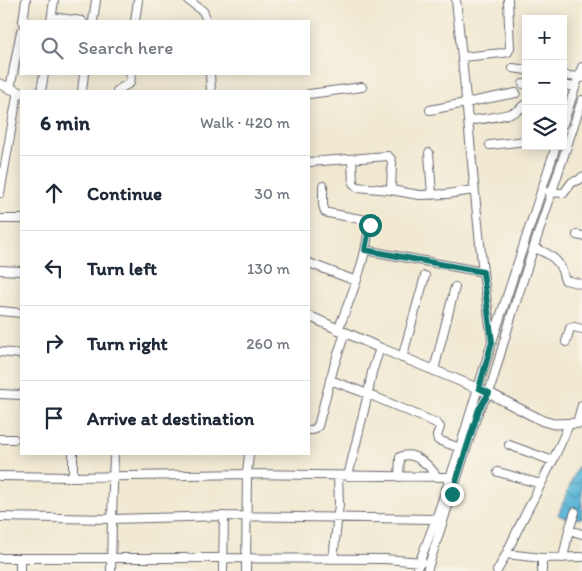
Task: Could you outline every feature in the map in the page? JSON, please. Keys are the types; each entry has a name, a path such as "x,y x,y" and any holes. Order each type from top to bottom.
{"street":[{"path":"23,20 26,0"},
{"path":"54,0 51,19 66,20"},
{"path":"93,20 96,0"},
{"path":"135,20 138,0"},
{"path":"188,0 203,11 207,20"},
{"path":"458,0 474,190 492,342"},
{"path":"462,57 508,52 510,48 508,0"},
{"path":"0,193 16,91 20,43"},
{"path":"567,106 580,78 582,67"},
{"path":"513,68 522,69"},
{"path":"41,90 44,75"},
{"path":"82,90 84,75"},
{"path":"118,90 130,83 131,75"},
{"path":"210,75 211,90"},
{"path":"567,76 580,78"},
{"path":"0,84 16,91"},
{"path":"567,86 575,87"},
{"path":"310,94 362,87"},
{"path":"430,110 516,93"},
{"path":"567,141 582,100"},
{"path":"468,121 511,113 518,111 524,105"},
{"path":"567,108 579,111"},
{"path":"0,132 10,132"},
{"path":"490,146 522,142"},
{"path":"416,571 460,448 492,342 555,150"},
{"path":"0,558 384,559 420,561 428,568 479,409 489,393 512,314 558,175 564,150"},
{"path":"429,153 432,195"},
{"path":"310,162 388,156 392,163 391,190"},
{"path":"352,159 352,180 356,187 419,195 447,194 474,190"},
{"path":"548,172 558,175"},
{"path":"541,191 564,193 572,182 582,178"},
{"path":"310,430 318,426 370,225 366,220 325,212 323,186"},
{"path":"0,219 20,219"},
{"path":"526,238 560,265 565,280 582,284"},
{"path":"365,250 483,272"},
{"path":"310,263 356,281"},
{"path":"0,270 20,271"},
{"path":"402,358 425,276"},
{"path":"434,370 455,287"},
{"path":"0,311 20,313"},
{"path":"502,312 512,314"},
{"path":"310,316 402,358 479,388 543,421 554,424 576,423"},
{"path":"566,342 570,328 582,329"},
{"path":"348,476 372,372 380,348"},
{"path":"0,352 20,354"},
{"path":"330,380 436,423 440,427 437,436 438,440 460,448"},
{"path":"0,394 20,395"},
{"path":"497,571 541,484 576,423 582,405"},
{"path":"0,439 14,439"},
{"path":"509,445 553,462"},
{"path":"73,455 73,477"},
{"path":"112,571 114,455"},
{"path":"246,571 249,455"},
{"path":"399,477 400,458 405,455 425,463 437,477"},
{"path":"498,472 541,484"},
{"path":"0,476 73,477 247,474 450,477"},
{"path":"333,559 338,518 338,476"},
{"path":"563,558 575,512"},
{"path":"223,571 224,516"},
{"path":"0,517 112,519 247,516 436,519"},
{"path":"569,530 582,534"},
{"path":"506,554 542,558 582,557"},
{"path":"20,558 20,571"},
{"path":"542,558 542,571"}],"water":[{"path":"582,460 582,518 570,519 558,515"}],"route":[{"path":"370,225 365,250 483,272 492,342 479,388 489,393 479,409 452,494"}]}
